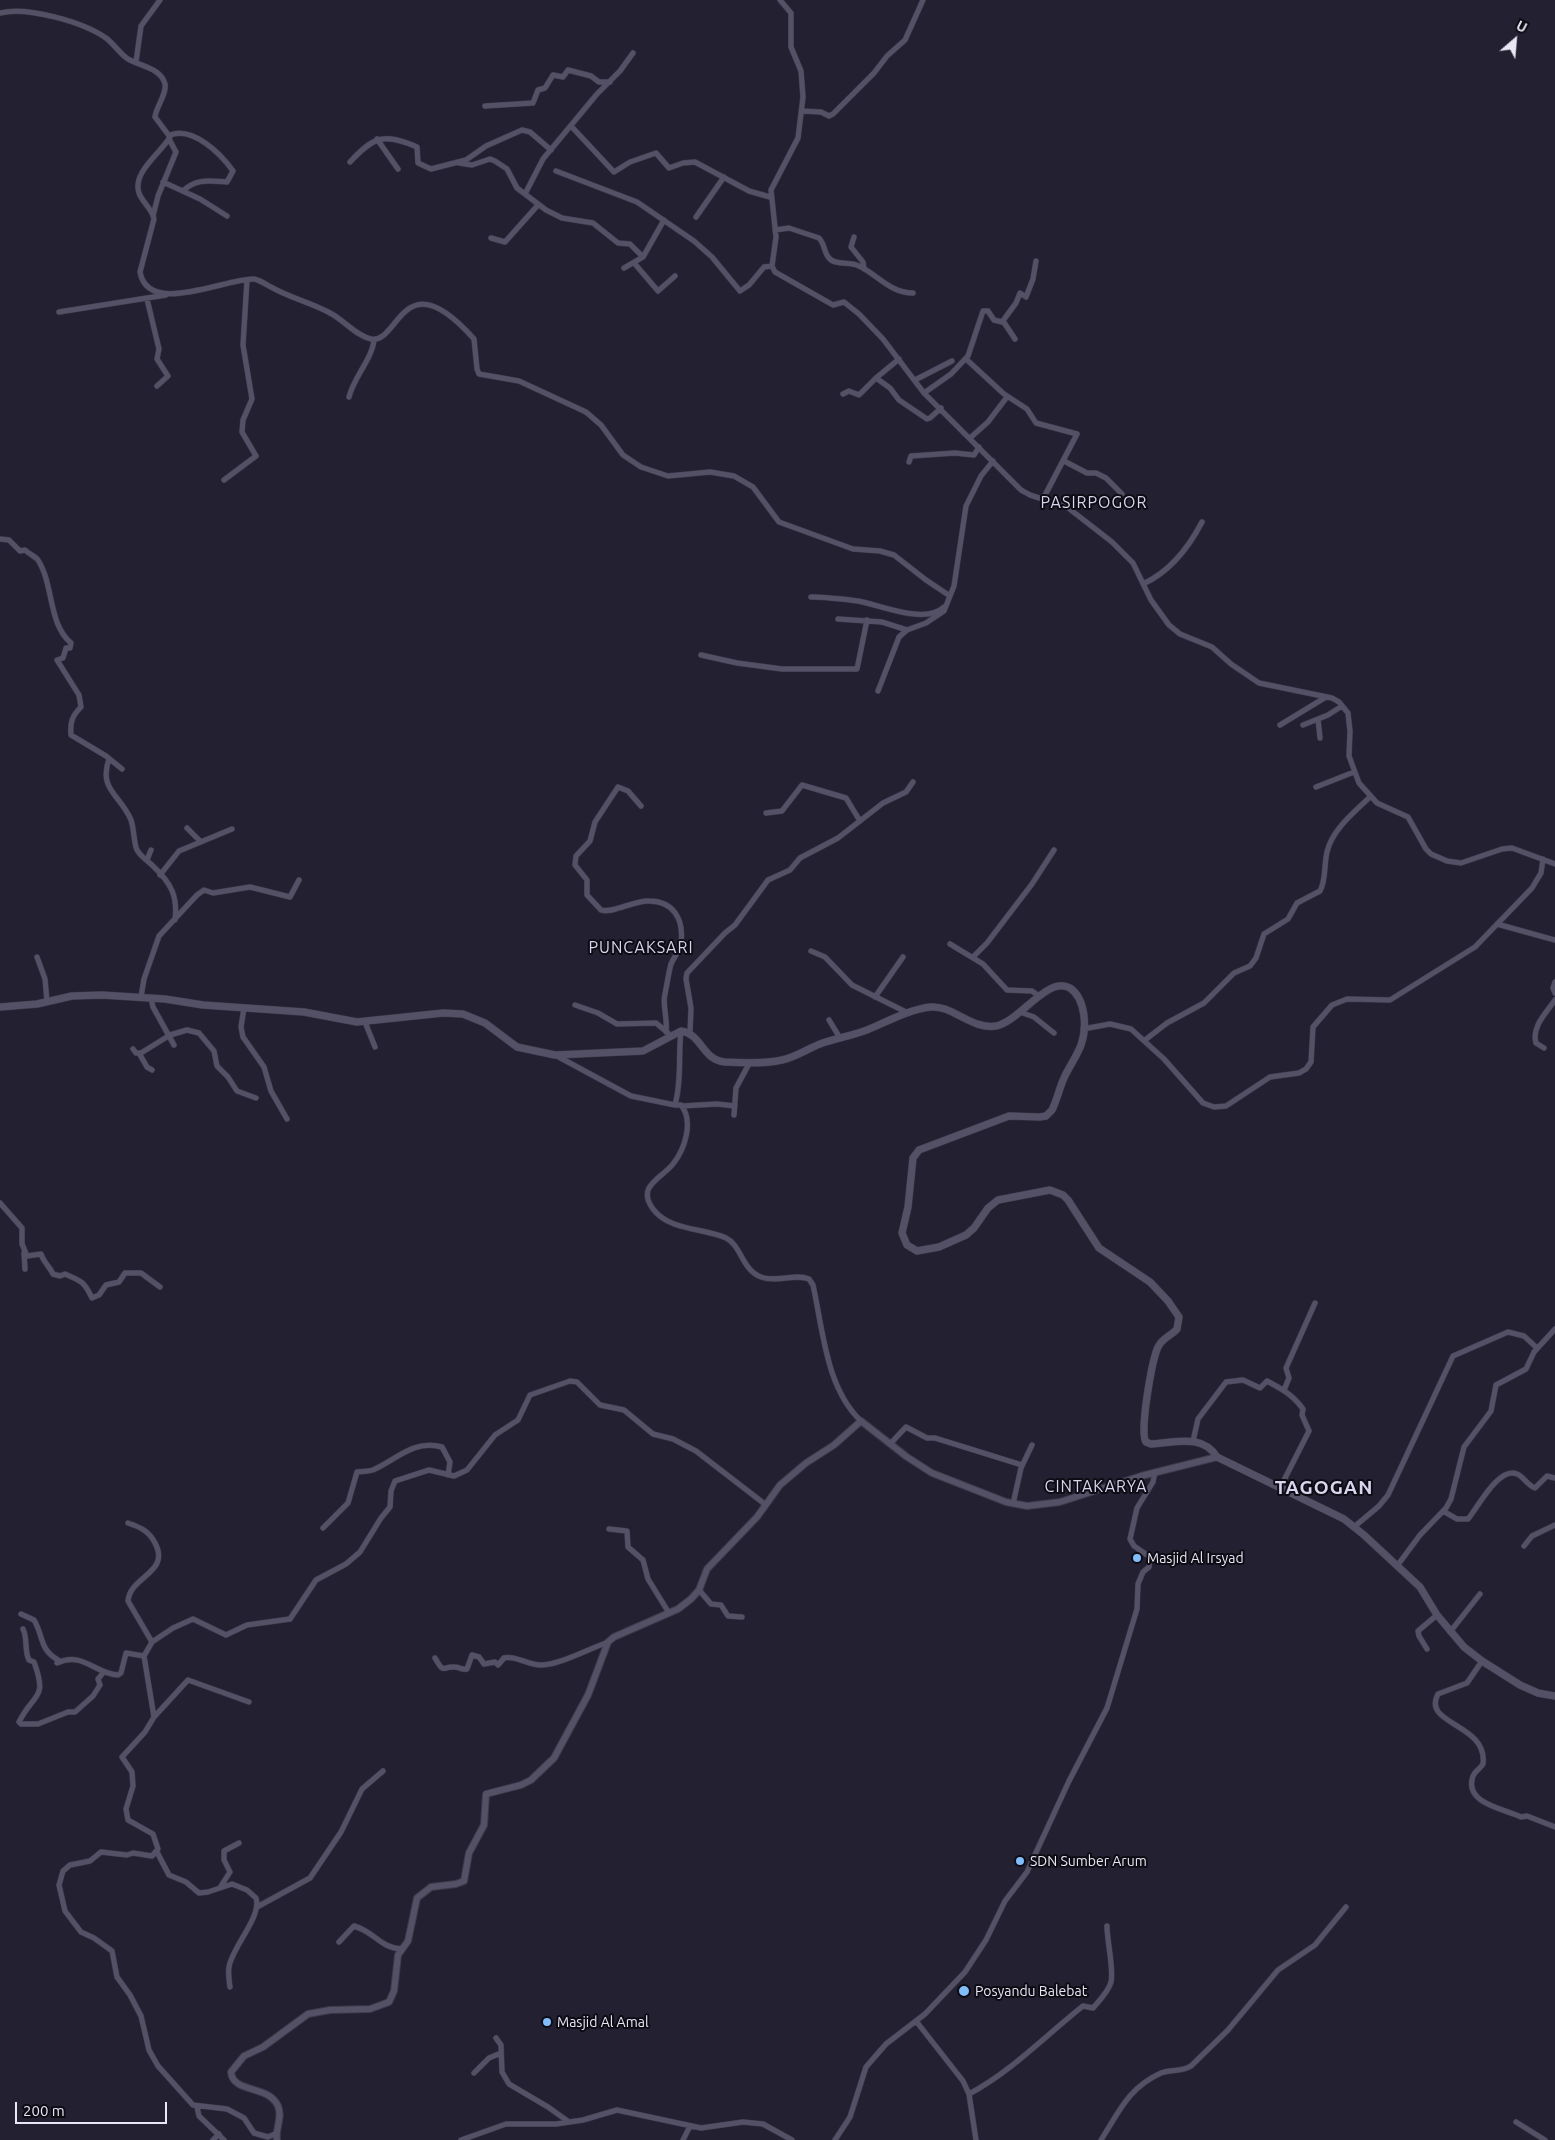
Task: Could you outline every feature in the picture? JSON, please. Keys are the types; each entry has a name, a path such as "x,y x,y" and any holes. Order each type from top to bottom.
{"main road":[{"path":"0,1008 86,995 141,997 244,1008 304,1012 349,1022 365,1022 443,1013 463,1014 485,1023 517,1048 555,1055 644,1051 655,1046 668,1034 681,1031 690,1033 713,1059 726,1062 750,1062 782,1060 840,1038 850,1037 909,1013 935,1008 976,1024 996,1026 1020,1012 1039,996 1056,986 1072,990 1082,1004 1083,1029 1081,1045 1049,1114 1040,1117 1009,1116 919,1150 916,1154 902,1237 907,1245 917,1251 933,1249 966,1235 974,1228 988,1208 998,1200 1044,1190 1063,1195 1099,1248 1150,1282 1176,1311 1179,1317 1179,1326 1162,1340 1157,1349 1148,1392 1143,1438 1151,1444 1193,1441 1207,1445 1217,1457 1324,1508 1354,1527 1420,1587 1450,1632 1482,1661 1529,1690 1555,1696"}],"street":[{"path":"136,62 141,26 160,0"},
{"path":"780,0 791,14 791,46 801,71 802,111 798,138 773,185 770,197 775,230 775,259 772,266 775,272 796,286 833,305 844,302 852,308 878,333 924,393 1021,490 1067,507 1112,542 1133,562 1143,584 1167,621 1178,633 1212,647 1255,681 1326,697 1342,706 1348,713 1350,721 1349,754 1354,772 1370,797 1408,817 1426,849 1443,860 1455,863 1467,862 1506,848 1516,849 1555,864"},
{"path":"802,111 821,112 829,116 833,114 874,73 887,56 905,40 923,0"},
{"path":"0,13 14,10 34,12 96,32 128,59 159,74 165,84 155,117 176,151 163,182 141,276 144,282 156,292 172,294"},
{"path":"525,194 543,159 633,53"},
{"path":"486,106 534,103 538,90 545,88 553,75 563,76 567,71 591,76 600,82 610,82"},
{"path":"571,126 614,172 630,162 656,154 669,168 693,162 749,191 770,197"},
{"path":"350,162 363,147 377,139 403,142 418,147 418,163 431,169 466,160 486,146 522,130 530,132 551,150"},
{"path":"154,216 138,192 139,178 169,137 184,133 205,142 233,171 227,182 201,181 190,184 183,190"},
{"path":"377,139 398,169"},
{"path":"456,163 472,165 490,159 495,161 507,169 517,188 538,205 562,218 593,223 618,243 630,244 643,257"},
{"path":"556,171 627,196 664,220 712,257 740,291 749,285 764,267 772,266"},
{"path":"696,216 724,177"},
{"path":"163,182 183,190 227,216"},
{"path":"491,238 505,242 538,205"},
{"path":"624,268 635,264 643,257 664,220"},
{"path":"775,230 789,228 819,238 830,260 853,263 879,281 903,292 914,293"},
{"path":"854,237 851,247 863,262 864,269"},
{"path":"1003,321 1016,304 1020,293 1025,297 1027,295 1036,261"},
{"path":"635,264 658,291 675,276"},
{"path":"224,480 256,455 242,432 252,397 243,345 248,280"},
{"path":"59,312 148,299 248,280 260,281 286,296 331,313 363,335 374,340 382,337 412,307 422,303 437,308 463,328 476,341 477,369 479,374 519,381 542,389 586,412 596,419 628,459 661,475 710,472 734,476 753,486 779,522 853,549 880,551 894,555 950,596"},
{"path":"148,299 159,348 156,359 168,376 157,386"},
{"path":"924,393 951,374 966,359 972,349 982,311 988,311 995,320 1003,321 1015,339"},
{"path":"348,397 360,368 373,346 374,340"},
{"path":"966,359 1007,396 1027,409 1036,423 1077,434 1043,499"},
{"path":"843,394 849,391 859,394 899,360"},
{"path":"915,380 952,361"},
{"path":"876,378 890,388 899,400 927,418 930,418 941,408"},
{"path":"970,438 988,422 1007,396"},
{"path":"910,462 912,456 922,453 974,455 979,447"},
{"path":"878,691 899,637 906,630 938,616 944,611 948,603 960,555 966,506 981,476 993,461"},
{"path":"1064,461 1087,473 1096,473 1106,478 1122,494"},
{"path":"1143,584 1177,559 1202,522"},
{"path":"0,539 9,540 20,551 25,550 38,560 52,596 58,624 64,636 71,643 70,648 66,648 63,658 57,660 79,695 81,707 73,715 70,723 70,735 122,769"},
{"path":"811,596 858,601 919,614 937,612 948,603"},
{"path":"838,619 867,620 894,624 906,630"},
{"path":"701,655 737,663 782,669 857,669 867,620"},
{"path":"1280,725 1326,697"},
{"path":"1303,725 1336,712 1342,706"},
{"path":"1318,719 1320,738"},
{"path":"108,759 107,785 124,806 135,831 136,847 175,894 175,921"},
{"path":"1316,787 1354,772"},
{"path":"690,1033 692,1008 686,979 689,970 735,925 768,880 790,870 800,858 838,838 883,803 906,792 913,782"},
{"path":"766,813 782,812 802,785 846,798 860,821"},
{"path":"641,806 628,791 618,787 595,822 590,841 576,856 576,865 587,880 587,895 602,910 610,911 626,904 649,900 666,903 675,912 681,942 671,963 669,984 665,994 668,1034"},
{"path":"1145,1040 1167,1023 1200,1006 1234,973 1250,966 1256,958 1264,934 1288,919 1297,903 1320,891 1327,852 1332,839 1355,810 1370,797"},
{"path":"187,828 201,842"},
{"path":"160,875 179,851 232,829"},
{"path":"146,860 151,850"},
{"path":"973,957 987,943 1032,884 1054,850"},
{"path":"1083,1029 1110,1024 1131,1029 1145,1040 1203,1103 1214,1108 1226,1106 1270,1077 1299,1073 1306,1069 1311,1062 1313,1027 1332,1005 1347,998 1384,1000 1395,998 1475,947 1525,897 1541,873 1543,859"},
{"path":"141,997 157,942 164,930 204,890 213,893 250,888 290,897 299,880"},
{"path":"1497,924 1555,940"},
{"path":"950,944 983,964 1007,990 1032,991 1039,996"},
{"path":"811,951 825,957 852,985 909,1013"},
{"path":"37,957 45,979 48,1001"},
{"path":"875,996 903,957"},
{"path":"1555,982 1553,988 1555,993"},
{"path":"151,998 153,1007 174,1045"},
{"path":"1544,1048 1536,1043 1535,1033 1542,1018 1555,1000"},
{"path":"575,1005 598,1013 616,1024 656,1023 668,1034"},
{"path":"244,1008 241,1028 243,1037 264,1067 271,1091 287,1119"},
{"path":"1020,1012 1034,1017 1054,1033"},
{"path":"830,1020 840,1038"},
{"path":"365,1022 375,1047"},
{"path":"139,1053 170,1035 187,1030 199,1033 214,1051 217,1066 228,1077 237,1091 256,1098"},
{"path":"675,1105 680,1084 678,1061 681,1031"},
{"path":"133,1048 136,1053 139,1053 147,1067 152,1070"},
{"path":"555,1055 631,1096 682,1106 717,1104 735,1106"},
{"path":"734,1116 736,1088 750,1062"},
{"path":"682,1106 687,1117 684,1141 672,1166 653,1182 647,1196 649,1204 655,1212 666,1219 729,1240 748,1267 759,1276 769,1280 800,1277 810,1279 836,1380 850,1410 861,1421 921,1467 942,1478 1014,1504 1034,1506 1060,1502 1155,1472 1217,1457"},
{"path":"0,1203 22,1228 22,1244 26,1269"},
{"path":"24,1252 29,1257 41,1254 44,1262 57,1276 65,1274 79,1278 86,1286 92,1298 99,1295 109,1284 119,1282 126,1273 141,1273 160,1287"},
{"path":"1284,1390 1289,1378 1286,1368 1315,1303"},
{"path":"1397,1566 1420,1534 1443,1511 1456,1484 1464,1447 1491,1411 1496,1385 1526,1368 1537,1348 1555,1329"},
{"path":"1354,1527 1379,1506 1388,1495 1453,1356 1508,1332 1524,1336 1537,1348"},
{"path":"154,1717 151,1711 144,1656 152,1642 190,1620 198,1620 226,1636 247,1625 290,1619 316,1580 346,1564 366,1544 380,1518 390,1507 391,1491 395,1481 429,1470 448,1475 457,1475 472,1466 495,1435 518,1420 530,1394 573,1380 600,1405 620,1409 653,1434 673,1438 696,1451 766,1505"},
{"path":"1193,1441 1198,1419 1226,1382 1243,1380 1260,1388 1267,1381 1284,1390 1291,1394 1303,1409 1302,1415 1309,1431 1280,1488"},
{"path":"435,1658 441,1668 445,1670 454,1667 467,1669 471,1664 470,1657 474,1655 479,1657 483,1664 495,1662 498,1665 504,1658 510,1657 542,1665 555,1663 608,1642 614,1637 684,1605 699,1590 707,1569 766,1505 786,1480 834,1445 861,1421"},
{"path":"891,1443 906,1427 927,1438 935,1438 1022,1465"},
{"path":"1014,1504 1022,1465 1032,1445"},
{"path":"323,1528 348,1504 357,1472 373,1470 401,1453 423,1446 442,1447 450,1462 448,1475"},
{"path":"835,2140 850,2117 866,2066 886,2044 916,2021 965,1972 986,1940 1005,1901 1023,1878 1038,1851 1056,1808 1107,1708 1137,1609 1138,1584 1150,1563 1150,1557 1134,1546 1130,1539 1137,1508 1153,1482 1155,1472"},
{"path":"1443,1511 1457,1519 1468,1519 1496,1479 1508,1474 1517,1474 1535,1488 1547,1476 1555,1478"},
{"path":"128,1523 147,1532 158,1549 159,1559 155,1568 133,1586 128,1601 152,1642"},
{"path":"1524,1546 1532,1536 1555,1525"},
{"path":"609,1529 627,1531 628,1547 643,1560 648,1579 669,1613"},
{"path":"699,1590 711,1604 721,1605 730,1617 742,1617"},
{"path":"1450,1632 1480,1594"},
{"path":"20,1614 34,1620 44,1647 48,1654 58,1660 57,1663 70,1658 95,1665 103,1673 120,1675 127,1653 144,1656"},
{"path":"1427,1649 1418,1631 1437,1615"},
{"path":"23,1629 26,1634 26,1653 29,1660 34,1662 41,1686 39,1696 26,1709 19,1722 21,1724 38,1724 76,1710 100,1686 98,1679 103,1673"},
{"path":"157,1852 152,1856 105,1852 97,1854 90,1861 70,1865 60,1876 59,1896 65,1911 81,1932 94,1938 112,1951 117,1977 130,1994 144,2023 146,2042 152,2058 189,2101 197,2107 227,2109 244,2118 254,2133 273,2138 280,2122 279,2111 273,2098 262,2090 251,2090 238,2084 231,2075 232,2070 244,2056 263,2047 308,2014 330,2010 370,2009 386,2004 392,1996 397,1963 402,1949 408,1941 419,1895 431,1887 456,1884 464,1881 469,1853 484,1825 486,1794 521,1785 531,1780 554,1758 588,1696 608,1642"},
{"path":"1482,1661 1467,1683 1438,1694 1436,1708 1452,1724 1476,1738 1481,1745 1483,1764 1475,1772 1472,1782 1478,1799 1492,1807 1514,1812 1521,1817 1527,1816 1555,1827"},
{"path":"230,1987 228,1969 257,1907 256,1898 247,1890 232,1884 208,1892 197,1892 190,1884 169,1875 157,1852 157,1843 153,1834 128,1820 126,1809 133,1786 132,1772 122,1757 145,1732 154,1717 188,1680 249,1702"},
{"path":"257,1907 310,1878 341,1832 362,1790 383,1771"},
{"path":"221,1887 230,1872 224,1860 224,1851 239,1843"},
{"path":"1101,2140 1132,2091 1161,2073 1186,2069 1191,2066 1228,2030 1278,1970 1315,1945 1346,1907"},
{"path":"339,1942 354,1926 374,1935 386,1946 402,1949"},
{"path":"969,2094 1007,2070 1082,2006 1093,2008 1107,1991 1112,1980 1107,1926"},
{"path":"916,2021 960,2077 969,2094 976,2140"},
{"path":"496,2038 501,2045 502,2072 509,2084 548,2106 569,2122"},
{"path":"474,2073 489,2058 501,2053"},
{"path":"197,2107 199,2116 224,2140"},
{"path":"461,2140 506,2124 556,2124 583,2120 617,2110 701,2128 753,2122 771,2126 792,2140"},
{"path":"1516,2122 1545,2140"},
{"path":"684,2140 690,2126"},
{"path":"213,2140 219,2134"}],"place":[{"name":"Masjid Al Irsyad","path":"1137,1558"},
{"name":"SDN Sumber Arum","path":"1020,1861"},
{"name":"Posyandu Balebat","path":"964,1991"},
{"name":"Masjid Al Amal","path":"547,2022"}],"district":[{"name":"PASIRPOGOR","path":"1094,503"},
{"name":"PUNCAKSARI","path":"641,948"},
{"name":"CINTAKARYA","path":"1096,1487"},
{"name":"TAGOGAN","path":"1324,1488"}]}
